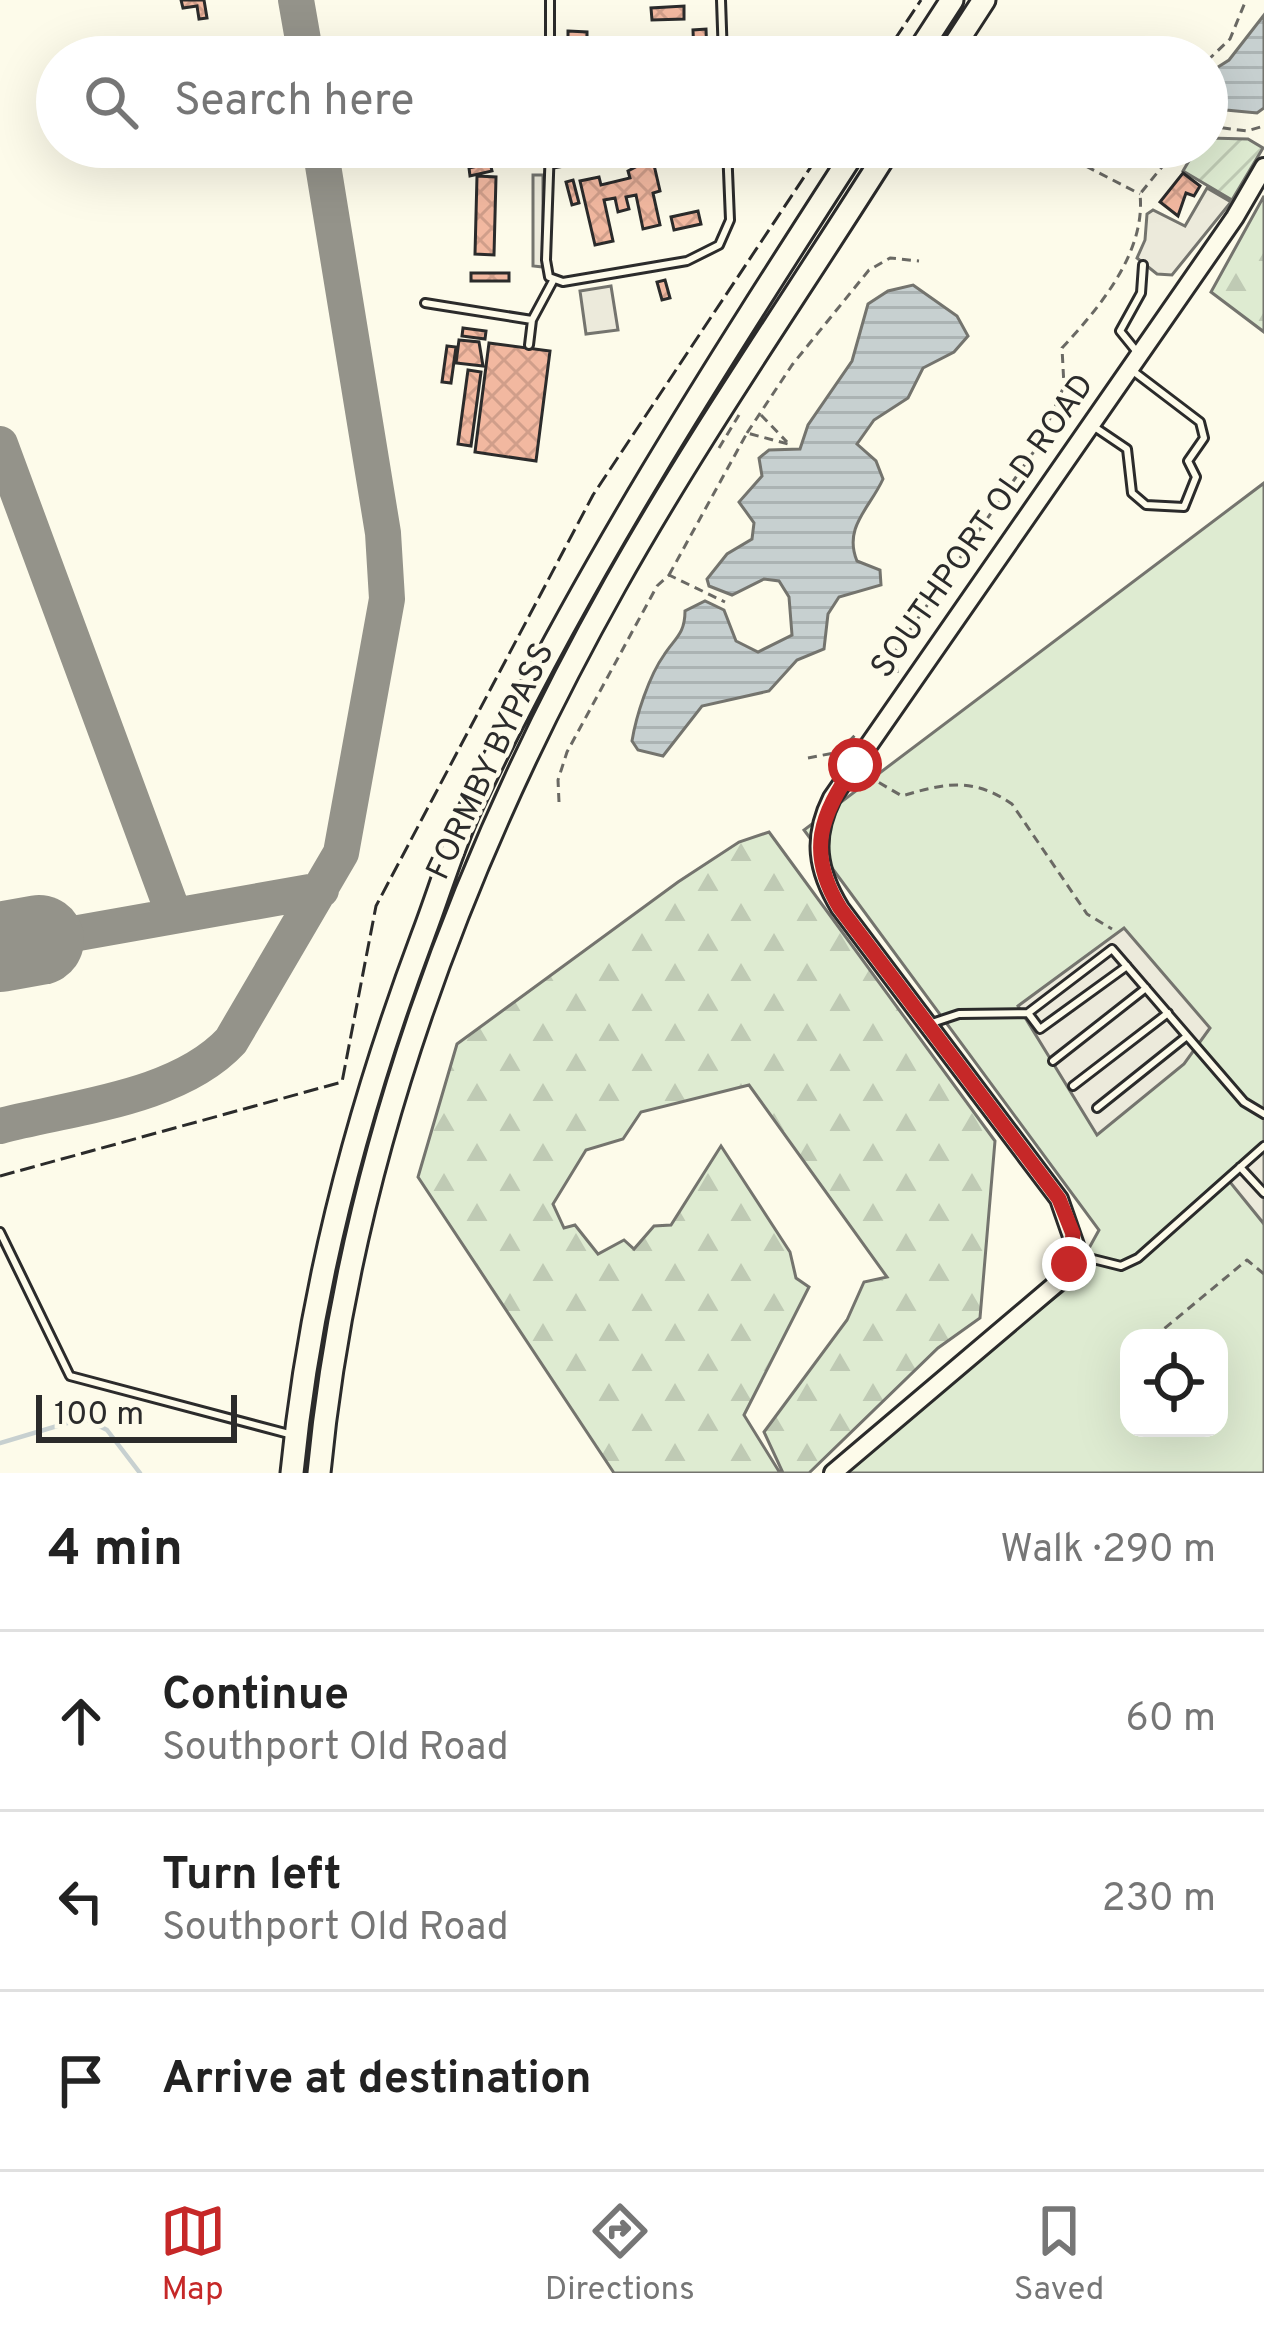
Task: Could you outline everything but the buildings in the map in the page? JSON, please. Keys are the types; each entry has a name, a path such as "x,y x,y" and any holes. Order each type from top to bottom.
{"highway":[{"path":"929,36 952,0"},
{"path":"960,36 984,0"},
{"name":"FORMBY BYPASS","path":"292,1473 337,1208 362,1110 470,810 588,582 707,380 843,168"},
{"name":"FORMBY BYPASS","path":"319,1473 338,1334 385,1129 448,935 515,778 617,582 877,168"}],"street":[{"name":"SOUTHPORT OLD ROAD","path":"1073,1254 1070,1222 1059,1199 840,908 820,863 820,824 855,765 1092,425 1264,167"},
{"path":"833,1473 1056,1284 1073,1254"}],"lane":[{"path":"550,0 550,36"},
{"path":"721,0 722,36"},
{"path":"550,168 546,260 554,279"},
{"path":"554,279 709,254 728,233 727,168"},
{"path":"1092,425 1127,449 1132,493 1146,505 1184,506 1196,477 1188,461 1204,438 1200,422 1135,362 1120,331 1142,293 1143,265"},
{"path":"529,345 532,320 554,279"},
{"path":"425,303 532,320"},
{"path":"929,1024 959,1014 1028,1013 1112,949 1244,1102 1264,1114"},
{"path":"1028,1013 1040,1029 1127,966"},
{"path":"1053,1061 1146,988"},
{"path":"1073,1085 1168,1013"},
{"path":"1097,1108 1187,1036"},
{"path":"1073,1254 1121,1266 1138,1258 1264,1146"},
{"path":"1240,1167 1264,1193"},
{"path":"0,1232 70,1376 322,1441"}],"path":[{"path":"1228,41 1246,0"},
{"path":"1228,129 1247,131 1264,126"},
{"path":"1083,168 1140,194"},
{"path":"898,686 896,650 1002,493 1022,476 1064,386 1062,348 1130,258 1137,242 1140,194 1161,168"},
{"path":"560,802 561,767 584,715 645,603 669,575 710,510 716,484 792,365 869,270 890,258 919,261"},
{"path":"717,450 741,412"},
{"path":"747,434 788,443 761,415"},
{"path":"669,575 725,602"},
{"path":"808,758 838,752 863,728"},
{"path":"855,765 902,796 937,783 978,785 995,793 1012,804 1087,914 1112,929"},
{"path":"1164,1329 1247,1260 1264,1274"}],"green space":[{"path":"1228,138 1248,139 1263,148 1232,200 1183,171 1228,168"},
{"path":"1264,196 1264,332 1211,292"},
{"path":"1264,483 1264,1473 829,1473 1067,1288 1099,1230 804,830"},
{"path":"769,832 995,1141 980,1318 938,1348 809,1473 783,1473 764,1432 847,1320 864,1282 887,1277 749,1085 641,1112 623,1139 586,1150 553,1204 564,1228 575,1225 598,1254 624,1240 634,1249 654,1226 671,1225 721,1146 790,1252 796,1278 809,1287 744,1415 780,1473 614,1473 418,1177 457,1044 678,882 739,842"}],"shaded area":[{"path":"1264,15 1264,108 1257,113 1228,110 1229,60"},
{"path":"533,175 543,175 543,267 533,266"},
{"path":"1207,188 1231,202 1172,275 1157,274 1137,258 1145,240 1147,214 1153,210 1185,226"},
{"path":"913,285 957,316 968,336 954,352 923,368 908,398 874,420 857,444 876,461 883,479 860,518 854,549 857,561 880,570 881,585 839,597 828,614 824,649 797,660 769,691 702,706 663,756 638,750 632,741 644,696 658,664 681,631 685,611 705,601 724,610 736,641 758,652 792,635 789,597 779,581 764,579 732,595 709,586 707,579 727,554 752,539 754,523 739,502 762,476 759,458 769,450 800,449 808,425 852,361 868,304 888,291"},
{"path":"611,286 618,330 586,334 580,291"},
{"path":"1124,928 1210,1028 1184,1064 1097,1135 1018,1006"},
{"path":"1264,1141 1264,1224 1225,1176"}],"waterway":[{"path":"0,1443 84,1418 107,1430 140,1473"}],"taxiway":[{"path":"296,0 302,36"},
{"path":"0,1126 123,1098 183,1076 209,1060 231,1041 341,853 387,599 383,533 323,168"},
{"path":"0,444 174,915"},
{"path":"39,940 321,890"}],"runway":[{"path":"0,947 39,940"}],"fence":[{"path":"897,36 921,0"},
{"path":"0,1176 342,1082 376,906 593,495 810,168"}],"route":[{"path":"855,765 820,824 820,863 830,892 1059,1199 1075,1245 1069,1264"}]}
